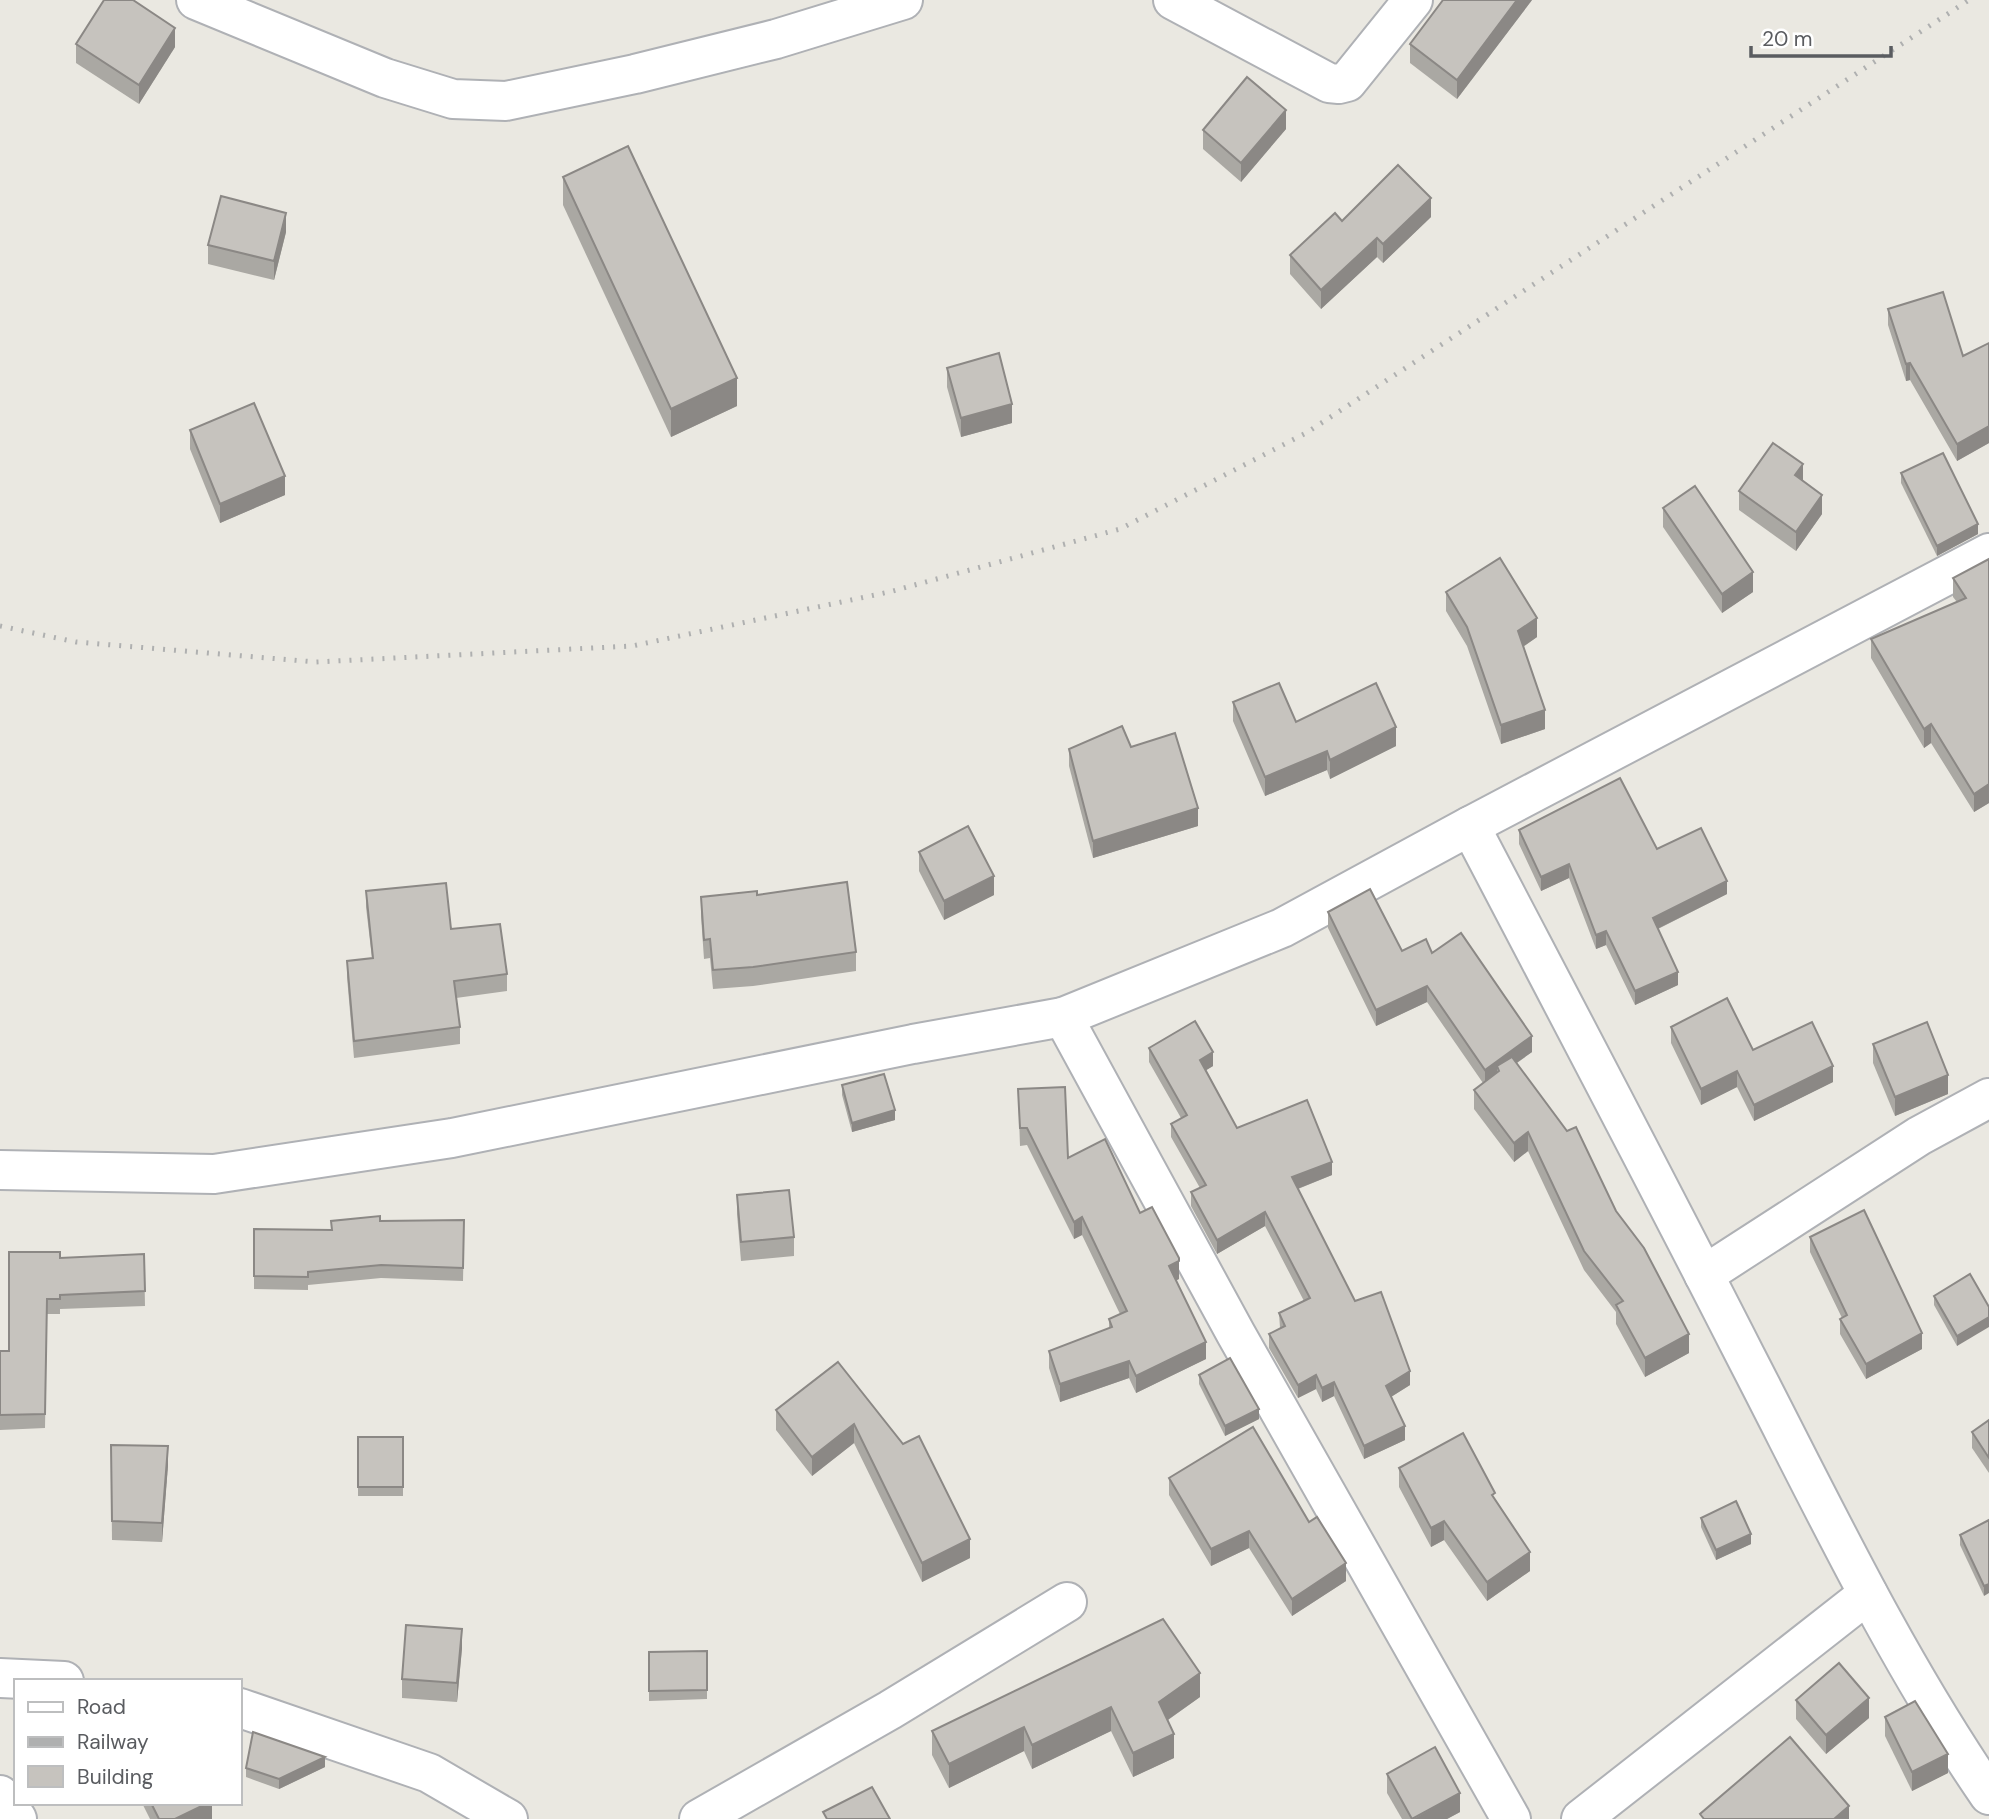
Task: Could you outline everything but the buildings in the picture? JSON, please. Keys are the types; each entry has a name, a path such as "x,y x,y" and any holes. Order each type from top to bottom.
{"street":[{"path":"196,0 385,78 453,99 506,100 635,74 776,39 903,0"},
{"path":"1173,0 1329,83 1339,84 1347,82 1413,0"},
{"path":"0,1170 214,1174 452,1138 913,1044 1063,1017 1282,928 1989,553"},
{"path":"1470,826 1868,1594 1957,1748 1989,1795"},
{"path":"1063,1017 1236,1334 1511,1819"},
{"path":"1704,1275 1919,1136 1989,1098"},
{"path":"1581,1819 1868,1594"},
{"path":"699,1819 890,1710 1067,1602"},
{"path":"0,1678 21,1679"},
{"path":"242,1709 429,1773 508,1819"},
{"path":"0,1795 17,1819"}],"railway":[{"path":"0,626 76,642 316,662 632,646 889,592 1120,529 1306,433 1969,0"}]}
